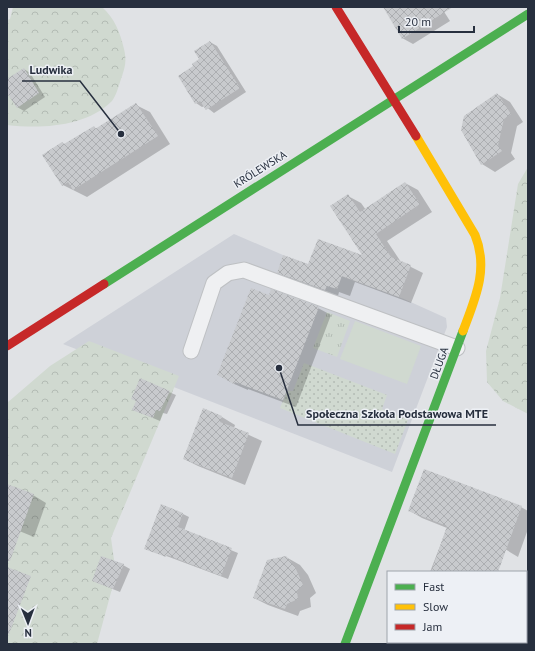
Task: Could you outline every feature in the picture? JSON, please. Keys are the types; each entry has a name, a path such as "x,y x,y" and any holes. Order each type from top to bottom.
{"street":[{"name":"DŁUGA","path":"336,7 394,99 475,235 480,247 482,262 477,293 345,644"},
{"name":"KRÓLEWSKA","path":"7,346 528,14"}],"lane":[{"path":"191,351 214,283 228,273 244,270 457,348"}],"shaded area":[{"path":"234,234 283,255 404,299 446,318 447,327 392,472 63,344"}],"green space":[{"path":"13,7 102,7 110,16 119,31 125,53 124,71 112,101 101,110 76,121 34,127 7,125 7,20 10,19"},
{"path":"528,167 528,414 503,401 487,382 486,351 500,298 518,184"},
{"path":"327,312 350,321 337,357 313,348"},
{"path":"355,321 421,346 407,384 340,359"},
{"path":"89,341 179,376 111,538 116,574 97,644 7,644 7,403 50,366"},
{"path":"304,363 387,395 382,409 408,420 395,454 280,408 287,391 293,391"}],"building":[{"path":"383,7 453,7 402,39"},
{"path":"210,41 240,88 206,110 200,101 195,104 178,76 193,66 192,64 199,59 194,51"},
{"path":"24,68 39,93 17,108 7,93 7,79"},
{"path":"497,93 511,114 504,119 498,145 502,151 481,165 461,130 464,116"},
{"path":"136,103 158,136 73,190 68,182 62,186 42,155 62,142 64,144 94,126 95,129"},
{"path":"405,182 420,204 376,234 391,257 411,265 399,297 342,276 337,289 327,286 325,290 277,273 283,255 308,264 318,239 362,255 330,206 348,194 360,212"},
{"path":"251,288 269,295 271,289 319,307 283,400 235,382 234,384 217,375"},
{"path":"140,378 170,391 160,411 156,410 153,418 132,410 136,401 131,399"},
{"path":"203,408 222,416 220,422 249,433 232,478 183,459"},
{"path":"424,469 522,506 498,571 431,571 447,526 408,511"},
{"path":"7,484 34,494 10,561 7,561"},
{"path":"161,504 183,513 178,527 232,548 221,576 167,555 166,557 144,549"},
{"path":"101,556 124,564 113,589 92,581"},
{"path":"286,556 295,567 303,585 297,591 298,599 287,604 285,609 253,598 267,560"},
{"path":"7,567 31,576 9,634 7,634"}],"traffic: fast":[{"path":"104,284 528,14"},
{"path":"345,644 463,331"}],"traffic: slow":[{"path":"416,136 475,235 479,248 481,260 479,284 463,331"}],"traffic: jam":[{"path":"336,7 416,136"},
{"path":"7,346 104,284"}],"place":[{"name":"Ludwika","path":"121,134"},
{"name":"Społeczna Szkoła Podstawowa MTE","path":"279,368"}]}
